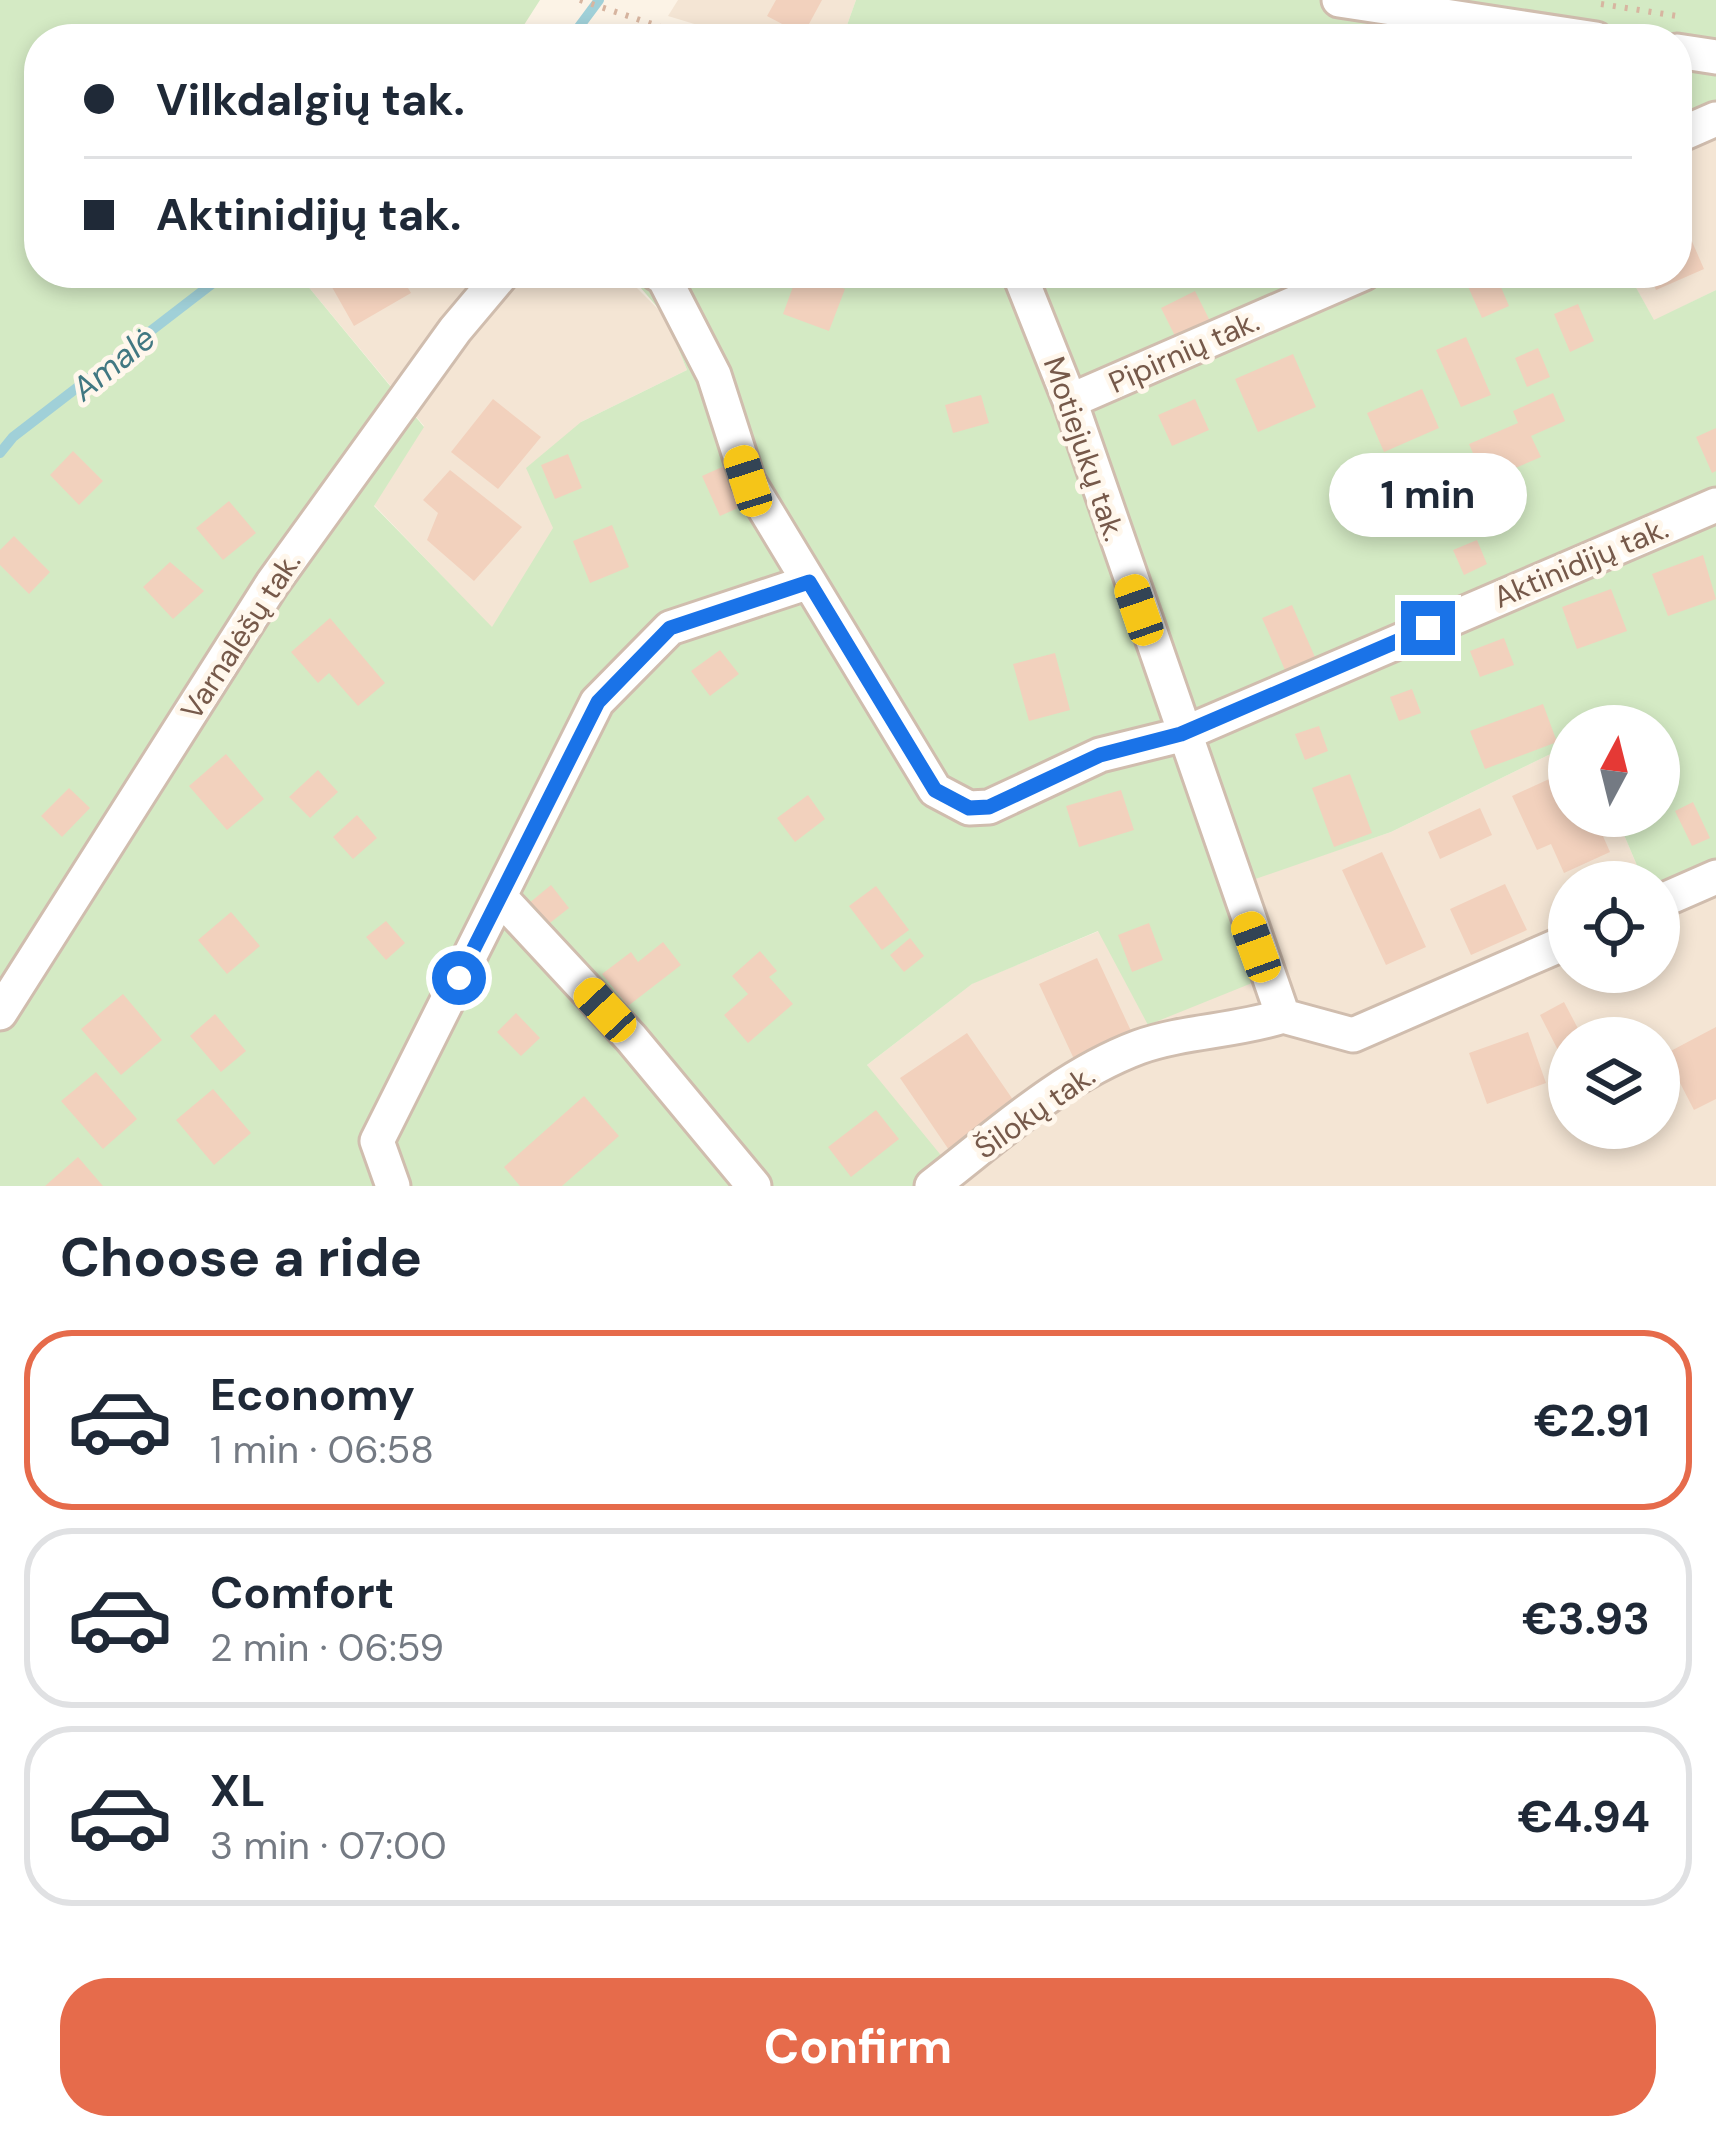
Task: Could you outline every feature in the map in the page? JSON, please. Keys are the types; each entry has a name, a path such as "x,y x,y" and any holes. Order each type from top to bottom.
{"street":[{"path":"1339,0 1497,24"},
{"name":"Varnalėšų tak.","path":"0,1013 272,584 454,330 490,288"},
{"path":"669,288 714,375 748,481 935,790 951,802 989,807 1100,755 1181,734"},
{"name":"Motiejukų tak.","path":"1025,288 1070,401 1181,734 1283,1016"},
{"name":"Pipirnių tak.","path":"1070,401 1330,288"},
{"name":"Aktinidijų tak.","path":"1181,734 1716,505"},
{"path":"393,1186 377,1141 598,702 670,628 809,582"},
{"path":"1680,893 1716,877"},
{"path":"500,897 631,1038 754,1186"},
{"path":"1283,1016 1353,1034 1548,950"},
{"name":"Šilokų tak.","path":"932,1186 1063,1085 1141,1046 1242,1029 1283,1016"}],"path":[{"path":"580,0 651,24"},
{"path":"1598,4 1692,19"}],"shaded area":[{"path":"678,0 856,0 847,24 694,24 668,16"},
{"path":"1716,136 1716,290 1654,321 1636,288 1692,288 1692,150"},
{"path":"309,288 637,288 665,316 687,370 581,422 554,528 492,628 374,505 424,426"},
{"path":"1548,755 1548,837 1625,837 1635,861 1548,861 1548,993 1680,993 1680,893 1716,877 1716,1186 932,1186 867,1065 973,983 1099,931 1391,832"}],"green space":[{"path":"0,0 540,0 525,24 24,24 24,288 309,288 424,427 374,506 492,627 553,528 526,468 581,422 687,370 665,316 641,288 1636,288 1654,320 1716,290 1716,877 1680,893 1680,861 1635,861 1625,837 1680,837 1680,705 1548,705 1548,755 1391,832 1235,886 1267,977 1148,1025 1098,931 972,984 867,1065 953,1170 932,1186 0,1186"},
{"path":"856,0 1716,0 1716,136 1692,150 1692,24 847,24"}],"building":[{"path":"776,0 822,0 809,24 782,24 767,16"},
{"path":"1692,242 1704,269 1692,274"},
{"path":"332,288 408,288 411,293 354,326"},
{"path":"793,288 845,289 829,331 783,314"},
{"path":"1469,288 1501,288 1509,306 1482,318"},
{"path":"1195,291 1214,329 1180,346 1161,308"},
{"path":"1578,304 1594,341 1570,352 1554,314"},
{"path":"1466,337 1491,395 1461,407 1436,350"},
{"path":"1538,348 1550,377 1527,387 1515,358"},
{"path":"1293,354 1316,407 1258,432 1235,379"},
{"path":"1422,389 1439,428 1384,452 1367,413"},
{"path":"1553,393 1565,421 1531,436 1541,457 1485,481 1469,444 1518,423 1513,411"},
{"path":"981,395 989,423 953,433 945,405"},
{"path":"493,399 541,437 498,489 451,452"},
{"path":"1195,399 1209,430 1172,446 1158,415"},
{"path":"1716,428 1716,471 1712,473 1696,437"},
{"path":"73,451 103,481 79,505 50,475"},
{"path":"568,454 582,488 555,499 541,465"},
{"path":"731,463 749,503 720,516 702,476"},
{"path":"450,470 522,527 474,581 427,540 438,513 423,500"},
{"path":"229,501 256,533 223,560 196,528"},
{"path":"612,525 629,567 590,583 573,541"},
{"path":"14,536 50,572 29,594 0,565 0,550"},
{"path":"1477,540 1487,564 1464,575 1453,550"},
{"path":"1703,555 1716,599 1668,616 1652,574"},
{"path":"170,562 204,591 173,619 143,587"},
{"path":"1611,589 1627,631 1577,649 1562,607"},
{"path":"1292,605 1315,657 1285,670 1262,618"},
{"path":"330,618 385,683 358,706 329,673 318,683 291,652"},
{"path":"1504,638 1514,665 1480,677 1470,651"},
{"path":"720,650 739,674 710,696 691,671"},
{"path":"1055,653 1070,710 1029,721 1013,664"},
{"path":"1412,689 1421,713 1399,721 1390,697"},
{"path":"1543,704 1548,745 1485,769 1470,731"},
{"path":"1319,726 1328,751 1305,760 1295,734"},
{"path":"226,754 264,799 227,830 189,786"},
{"path":"318,770 338,792 310,818 289,797"},
{"path":"1350,774 1372,833 1334,847 1312,788"},
{"path":"1548,780 1548,837 1603,837 1610,852 1590,861 1559,861 1551,844 1537,850 1512,796"},
{"path":"69,788 90,808 62,837 41,816"},
{"path":"1121,790 1134,830 1079,847 1066,806"},
{"path":"808,795 825,819 795,842 777,818"},
{"path":"1693,802 1710,838 1692,846 1680,821 1680,808"},
{"path":"1480,808 1492,835 1440,859 1428,832"},
{"path":"357,815 377,838 353,859 333,837"},
{"path":"1382,852 1426,947 1386,965 1342,870"},
{"path":"1505,884 1527,930 1471,955 1450,909"},
{"path":"551,885 569,908 546,926 528,904"},
{"path":"876,886 909,930 882,950 849,906"},
{"path":"231,912 260,946 227,974 198,940"},
{"path":"386,921 405,943 386,960 366,937"},
{"path":"1149,923 1163,960 1132,972 1118,935"},
{"path":"910,938 924,956 904,972 890,955"},
{"path":"663,942 681,965 628,1006 602,974 631,952 638,962"},
{"path":"760,951 777,971 769,977 793,1004 748,1043 724,1015 748,994 732,976"},
{"path":"1097,958 1132,1033 1074,1059 1039,984"},
{"path":"123,994 162,1040 121,1075 81,1029"},
{"path":"1564,1002 1572,1017 1548,1017 1548,1031 1540,1015"},
{"path":"516,1013 540,1038 521,1056 497,1032"},
{"path":"215,1014 246,1051 221,1072 190,1036"},
{"path":"1716,1027 1716,1099 1694,1110 1680,1083 1680,1046"},
{"path":"1528,1032 1546,1083 1487,1104 1469,1053"},
{"path":"967,1033 1018,1107 951,1153 900,1078"},
{"path":"96,1072 137,1119 103,1149 61,1101"},
{"path":"213,1089 251,1133 214,1165 176,1120"},
{"path":"584,1096 619,1136 562,1186 520,1186 504,1167"},
{"path":"876,1110 899,1139 851,1177 828,1147"},
{"path":"78,1157 103,1186 45,1186"}],"waterway":[{"name":"Amalė","path":"581,24 599,0"},
{"name":"Amalė","path":"0,453 13,437 207,288"}],"route":[{"path":"459,978 598,702 670,628 809,582 935,790 969,808 989,807 1100,755 1181,734 1428,628"}]}
